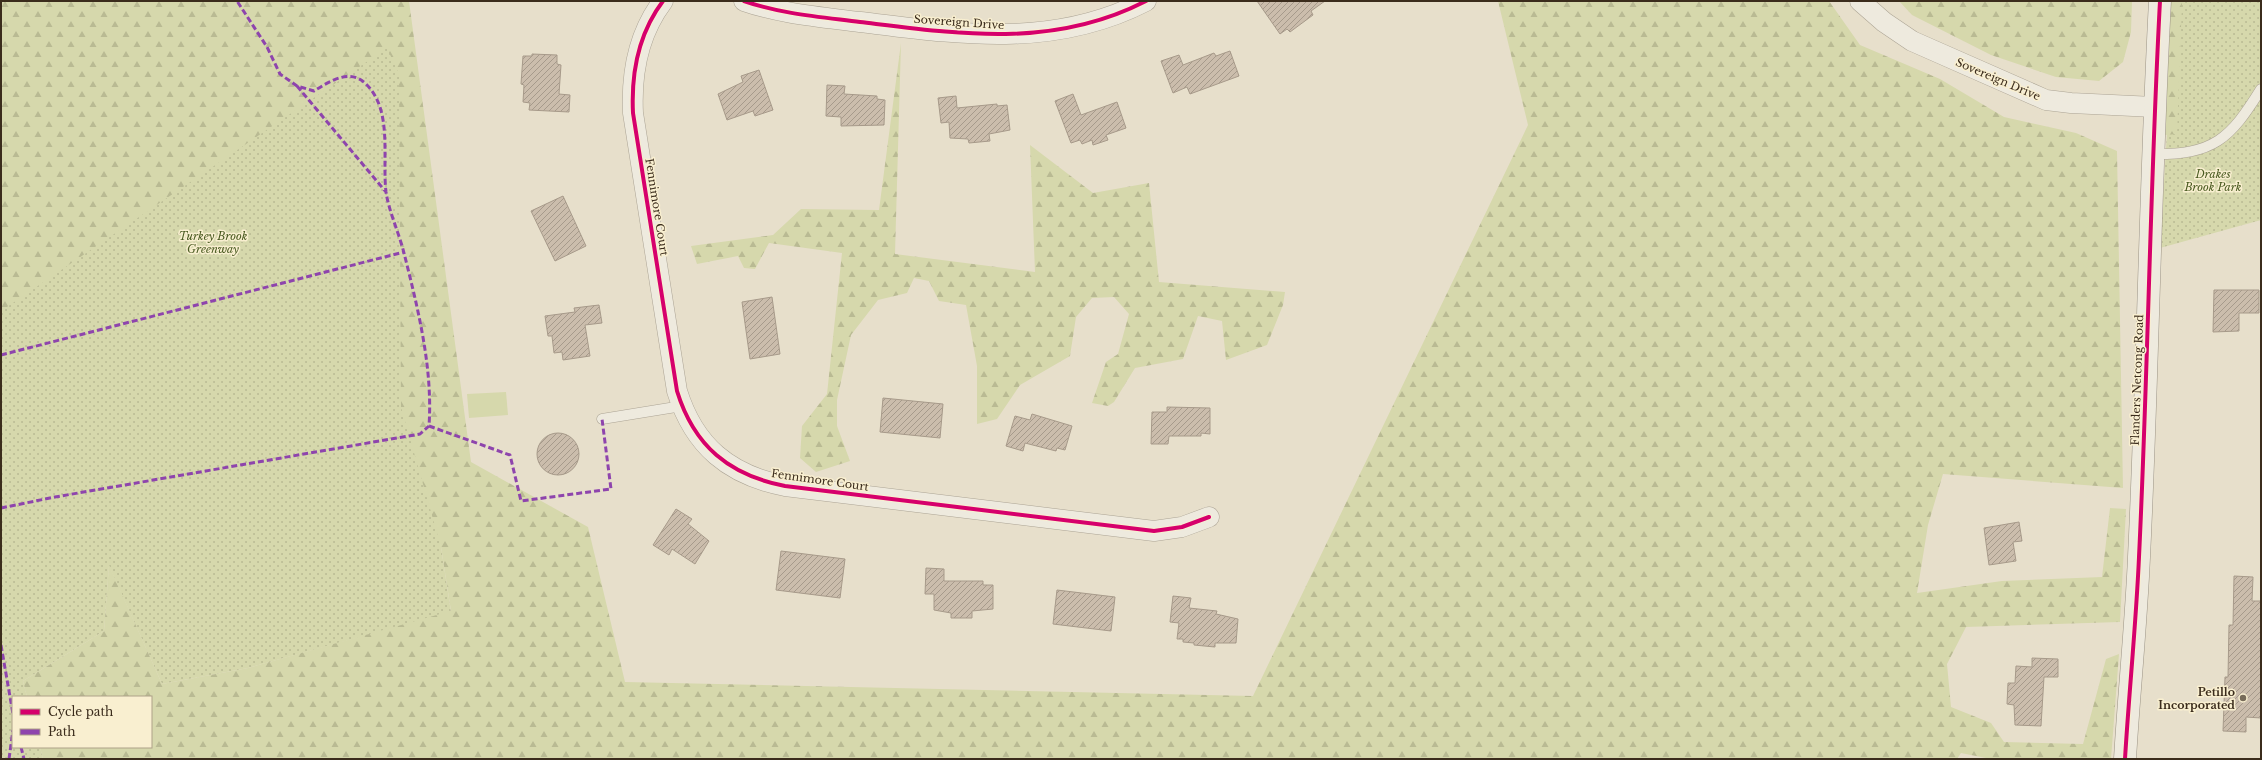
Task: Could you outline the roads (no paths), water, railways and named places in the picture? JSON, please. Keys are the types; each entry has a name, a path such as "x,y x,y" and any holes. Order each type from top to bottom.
{"street":[{"name":"Fennimore Court","path":"663,1 652,16 640,42 633,77 633,112 673,375 682,406 696,432 718,457 744,474 771,483 1154,531 1182,527 1209,517"},
{"name":"Sovereign Drive","path":"744,1 765,8 801,14 996,36 1056,30 1080,25 1122,12 1146,1"},
{"name":"Sovereign Drive","path":"1860,1 1884,22 1912,41 2041,98 2071,103 2154,107"},
{"name":"Flanders Netcong Road","path":"2126,759 2139,543 2148,347 2152,154 2160,1"}],"lane":[{"path":"2152,154 2180,154 2204,147 2225,137 2241,121 2261,89"},
{"path":"602,419 682,406"}],"place":[{"name":"Petillo Incorporated","path":"2243,698"}],"park label":[{"name":"Drakes Brook Park","path":"2213,180"},
{"name":"Turkey Brook Greenway","path":"213,242"}]}
